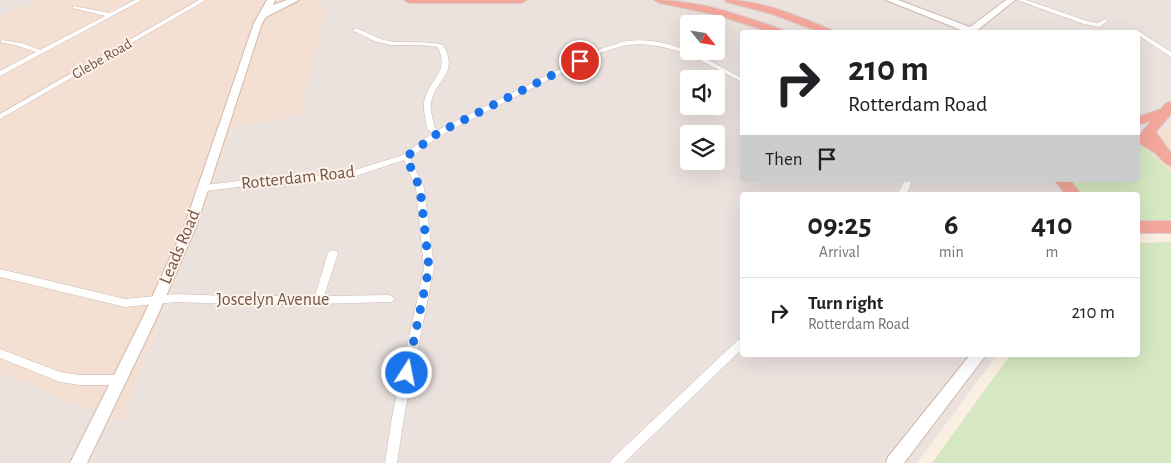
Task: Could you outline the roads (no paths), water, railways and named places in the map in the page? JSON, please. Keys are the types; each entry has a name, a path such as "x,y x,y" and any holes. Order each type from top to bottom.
{"highway":[{"path":"409,0 522,0"},
{"path":"660,0 720,12 774,30"},
{"path":"730,0 776,12 823,30"},
{"path":"1140,120 1168,109"},
{"path":"1168,109 1149,132 1160,150 1171,161"},
{"path":"1140,138 1160,150"},
{"path":"1064,182 1072,192"},
{"path":"1140,228 1171,227"}],"main road":[{"name":"Leads Road","path":"78,463 158,301 205,188 223,126 259,21 272,0"},
{"path":"259,21 276,7 296,0"},
{"path":"890,0 966,30"},
{"path":"974,30 1011,0"},
{"path":"894,463 977,357"}],"street":[{"path":"0,74 139,0"},
{"name":"Glebe Road","path":"0,117 203,0"},
{"path":"1020,0 1086,23 1099,25 1105,21"},
{"path":"75,6 110,15"},
{"path":"347,30 357,27 369,37 390,43 432,43 441,46 446,54 446,68 427,104 431,129 438,133"},
{"path":"1140,34 1171,55"},
{"path":"3,40 40,52"},
{"name":"Rotterdam Road","path":"205,188 257,182 320,179 356,173 406,157 438,133 600,52 626,43 653,43 676,48 688,52 740,79"},
{"path":"446,54 456,53"},
{"path":"391,463 398,417 429,268 420,188 406,157"},
{"path":"318,300 333,252"},
{"name":"Joscelyn Avenue","path":"0,273 125,304 176,298 228,300 389,299"},
{"path":"616,463 740,345"},
{"path":"0,353 60,377 80,380 120,380"}]}
